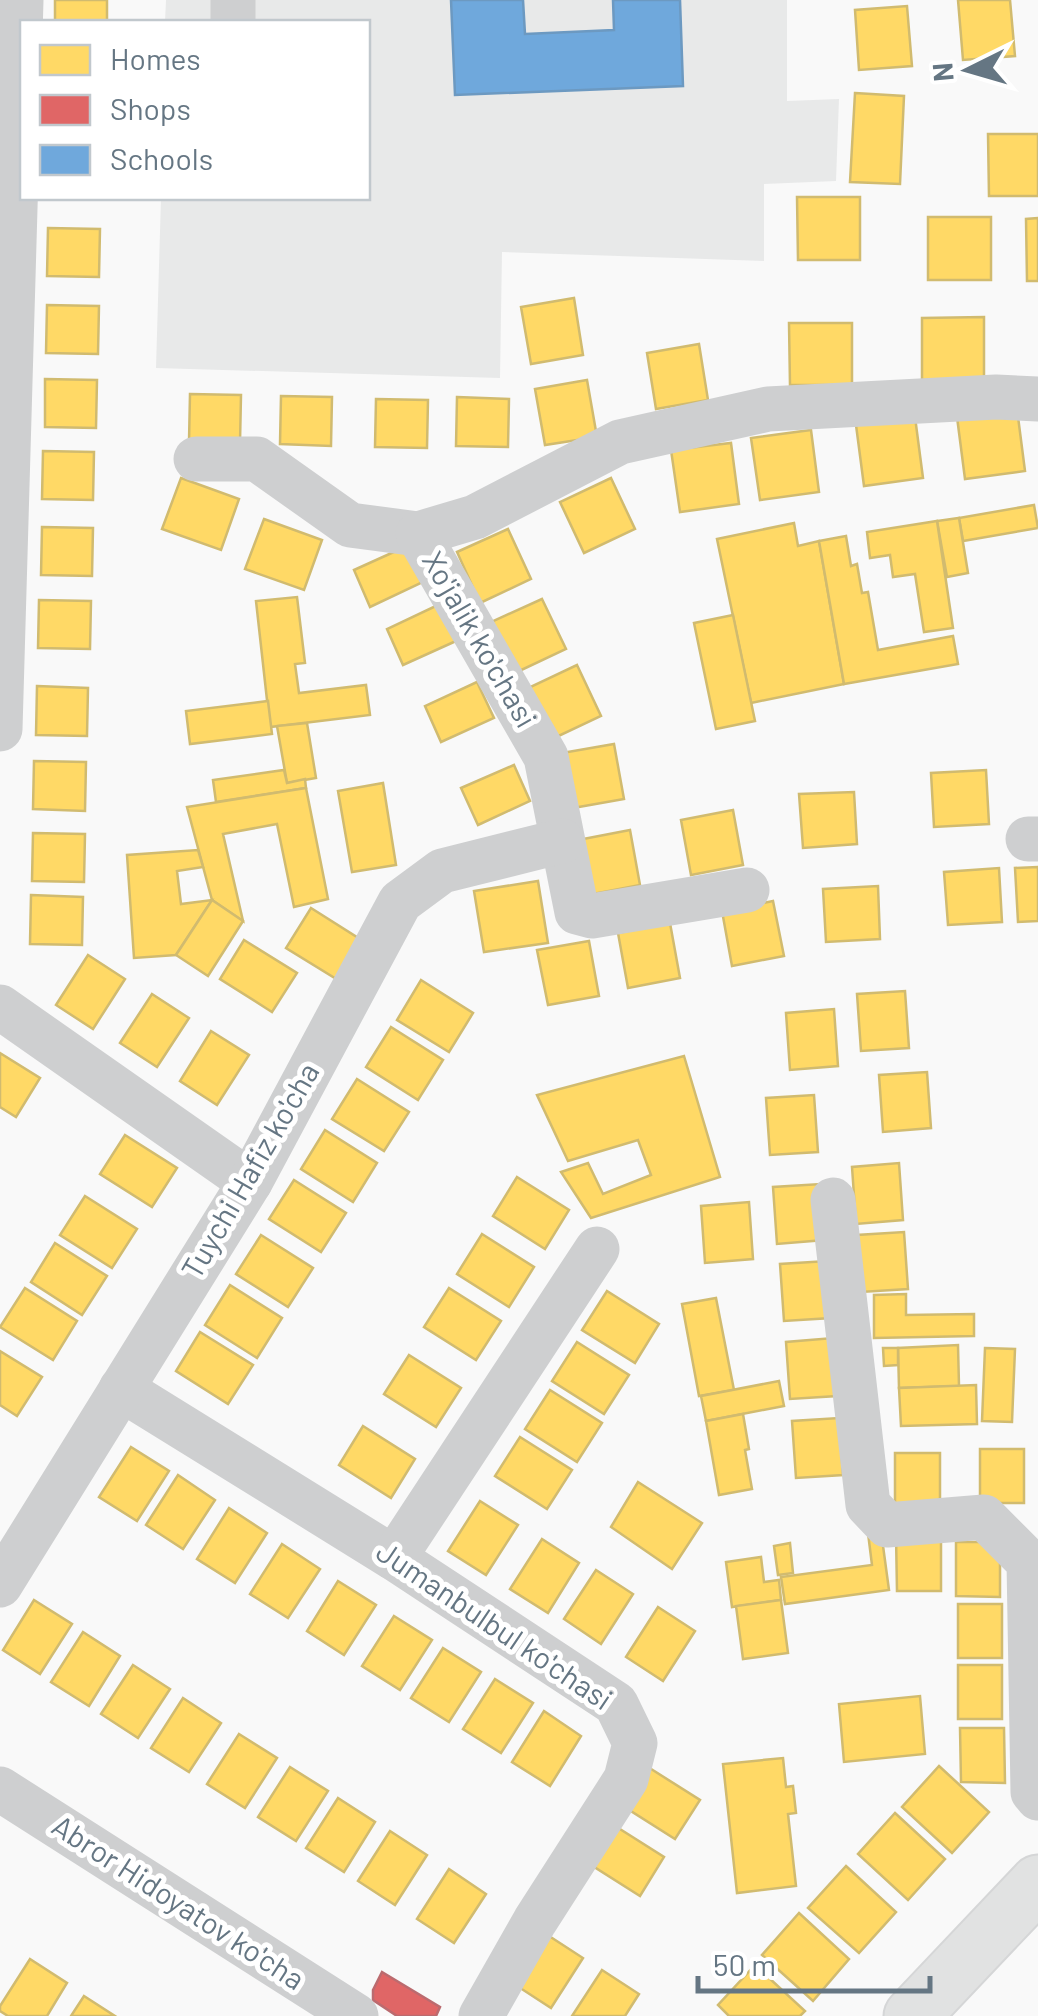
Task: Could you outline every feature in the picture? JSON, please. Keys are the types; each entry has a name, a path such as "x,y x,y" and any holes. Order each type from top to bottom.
{"main road":[{"path":"912,2016 1038,1883"},
{"path":"951,2016 1038,1922"}],"street":[{"path":"0,729 9,170 21,0"},
{"name":"Xo'jalik ko'chasi","path":"747,890 592,916 578,912 546,757 418,534 475,517 620,442 749,413 920,401 1038,399"},
{"path":"196,459 257,459 350,526 418,534"},
{"name":"Tuychi Hafiz ko'cha","path":"0,1585 250,1182 400,902 442,871 562,841"},
{"path":"0,1007 250,1182"},
{"path":"833,1200 868,1504 887,1525 984,1517 1029,1562 1034,1792 1038,1798"},
{"path":"394,1558 596,1248"},
{"name":"Jumanbulbul ko'chasi","path":"122,1388 394,1558 616,1704 634,1742 626,1779 535,1921 481,2016"},
{"name":"Abror Hidoyatov ko'cha","path":"0,1789 356,2016"}],"shaded area":[{"path":"166,0 787,0 787,101 839,99 836,181 764,184 764,261 502,252 500,378 156,368 161,200 370,200 370,20 165,20"}],"building: Homes":[{"path":"55,0 107,0 107,20 55,20"},
{"path":"958,0 1010,0 1015,56 963,60"},
{"path":"907,6 912,66 859,70 855,10"},
{"path":"855,93 904,96 900,184 850,182"},
{"path":"988,134 1038,134 1038,196 989,196"},
{"path":"797,197 860,197 860,260 798,260"},
{"path":"928,217 991,217 991,280 928,280"},
{"path":"1038,218 1038,281 1027,281 1026,219"},
{"path":"48,228 100,229 99,277 47,276"},
{"path":"574,298 583,355 531,364 521,307"},
{"path":"47,305 99,306 98,354 46,353"},
{"path":"984,317 984,380 922,380 922,318"},
{"path":"789,323 852,323 852,385 790,385"},
{"path":"699,344 708,400 656,409 647,353"},
{"path":"45,379 97,380 96,428 45,427"},
{"path":"587,380 597,437 545,445 535,389"},
{"path":"190,394 241,395 240,443 189,442"},
{"path":"281,396 332,397 331,446 280,444"},
{"path":"457,397 509,399 508,447 456,446"},
{"path":"376,399 428,400 427,448 375,447"},
{"path":"1017,409 1025,471 965,479 957,417"},
{"path":"915,417 923,478 864,486 856,425"},
{"path":"811,430 819,492 760,500 751,438"},
{"path":"731,443 739,504 680,512 671,450"},
{"path":"43,451 94,452 93,500 42,499"},
{"path":"181,478 239,499 221,550 162,529"},
{"path":"611,478 635,529 584,553 560,502"},
{"path":"1034,505 1038,528 963,541 959,518"},
{"path":"959,518 968,573 947,577 937,521"},
{"path":"264,519 322,540 304,590 245,569"},
{"path":"937,521 953,628 924,632 915,574 893,577 890,555 870,558 867,532"},
{"path":"794,523 798,546 819,541 844,684 751,703 717,539"},
{"path":"42,527 93,528 92,576 41,575"},
{"path":"508,529 531,579 480,603 457,552"},
{"path":"846,536 851,566 857,564 862,593 868,592 878,650 953,636 958,664 844,684 819,541"},
{"path":"407,546 423,582 370,607 354,570"},
{"path":"297,597 305,663 295,664 299,693 366,685 370,715 270,727 256,601"},
{"path":"542,599 566,649 515,673 491,622"},
{"path":"39,600 91,601 90,649 38,648"},
{"path":"440,604 456,641 403,665 387,629"},
{"path":"733,615 755,721 716,729 694,623"},
{"path":"577,665 601,716 550,740 526,689"},
{"path":"477,682 494,718 441,742 425,706"},
{"path":"37,686 88,688 87,736 36,735"},
{"path":"268,701 272,734 190,744 186,711"},
{"path":"307,723 316,778 287,783 277,726"},
{"path":"614,744 624,799 573,808 562,753"},
{"path":"34,761 86,762 85,811 33,809"},
{"path":"514,765 530,801 478,825 461,788"},
{"path":"284,770 287,783 305,779 306,788 216,802 213,780"},
{"path":"986,770 989,824 934,827 931,773"},
{"path":"383,783 396,865 352,872 338,791"},
{"path":"306,788 328,899 294,907 277,824 223,834 243,921 212,900 187,807"},
{"path":"854,792 857,844 803,848 799,794"},
{"path":"733,810 743,865 691,875 681,820"},
{"path":"630,830 640,885 588,895 578,840"},
{"path":"33,833 85,834 84,882 32,881"},
{"path":"198,850 203,867 177,871 181,904 212,900 176,955 134,958 127,855"},
{"path":"1038,867 1038,921 1018,922 1015,868"},
{"path":"999,868 1002,922 948,925 944,872"},
{"path":"538,881 548,943 484,952 474,891"},
{"path":"878,886 880,939 826,942 823,889"},
{"path":"31,895 83,897 82,945 30,944"},
{"path":"212,900 243,921 208,976 176,955"},
{"path":"773,901 784,956 732,966 722,911"},
{"path":"311,908 363,941 338,980 286,948"},
{"path":"670,923 680,978 628,988 618,933"},
{"path":"244,940 297,973 272,1012 220,979"},
{"path":"589,941 599,996 548,1005 537,950"},
{"path":"88,955 125,979 93,1029 56,1005"},
{"path":"421,980 473,1013 449,1052 397,1020"},
{"path":"905,991 909,1048 861,1051 857,994"},
{"path":"152,994 189,1018 157,1067 120,1043"},
{"path":"834,1009 838,1066 790,1070 786,1013"},
{"path":"391,1027 443,1060 418,1100 366,1067"},
{"path":"211,1031 249,1055 217,1105 180,1081"},
{"path":"0,1053 40,1078 16,1117 0,1107"},
{"path":"684,1056 720,1177 591,1218 561,1172 588,1163 603,1194 651,1175 638,1140 568,1161 537,1095"},
{"path":"927,1072 931,1128 883,1132 879,1075"},
{"path":"357,1079 409,1112 384,1151 332,1119"},
{"path":"814,1095 818,1152 770,1155 766,1098"},
{"path":"325,1130 377,1163 353,1202 301,1169"},
{"path":"125,1135 177,1168 152,1207 100,1174"},
{"path":"899,1163 903,1220 856,1224 852,1167"},
{"path":"517,1177 569,1210 545,1249 493,1216"},
{"path":"294,1180 346,1213 321,1252 269,1219"},
{"path":"821,1184 824,1240 777,1244 773,1187"},
{"path":"85,1196 137,1229 112,1268 60,1235"},
{"path":"749,1202 753,1259 705,1263 701,1206"},
{"path":"904,1232 908,1289 861,1292 857,1235"},
{"path":"482,1234 534,1267 509,1307 457,1274"},
{"path":"261,1235 313,1268 288,1307 236,1274"},
{"path":"55,1243 107,1276 82,1315 31,1282"},
{"path":"827,1261 831,1318 784,1321 780,1264"},
{"path":"230,1285 282,1318 257,1358 205,1325"},
{"path":"25,1288 77,1321 53,1360 0,1327"},
{"path":"449,1288 501,1321 476,1360 424,1327"},
{"path":"607,1291 659,1324 635,1363 582,1330"},
{"path":"906,1294 906,1315 974,1314 974,1336 874,1338 874,1295"},
{"path":"716,1298 734,1390 699,1396 682,1304"},
{"path":"200,1332 253,1365 228,1404 176,1371"},
{"path":"833,1338 837,1396 790,1399 786,1342"},
{"path":"577,1342 629,1375 604,1414 552,1381"},
{"path":"958,1345 959,1386 899,1388 898,1348"},
{"path":"883,1348 898,1348 898,1365 884,1366"},
{"path":"985,1348 1015,1349 1012,1422 982,1421"},
{"path":"0,1351 42,1377 17,1416 0,1405"},
{"path":"409,1355 461,1388 436,1427 384,1394"},
{"path":"779,1381 784,1406 706,1421 701,1396"},
{"path":"976,1385 977,1424 901,1426 899,1388"},
{"path":"550,1390 602,1423 577,1462 525,1429"},
{"path":"743,1414 752,1489 719,1495 706,1421"},
{"path":"839,1418 843,1475 796,1478 792,1421"},
{"path":"363,1426 415,1459 391,1498 339,1465"},
{"path":"520,1437 572,1470 547,1509 495,1476"},
{"path":"131,1447 169,1471 137,1521 99,1497"},
{"path":"980,1449 1024,1449 1024,1503 980,1503"},
{"path":"895,1453 940,1453 940,1507 895,1507"},
{"path":"178,1475 215,1500 183,1549 146,1525"},
{"path":"638,1482 702,1523 672,1569 611,1527"},
{"path":"480,1501 518,1525 486,1575 448,1551"},
{"path":"229,1508 267,1533 235,1583 197,1559"},
{"path":"881,1531 889,1590 785,1604 781,1577 872,1565 868,1533"},
{"path":"896,1536 941,1536 941,1591 897,1591"},
{"path":"542,1539 579,1563 548,1613 510,1589"},
{"path":"956,1542 1000,1542 1000,1597 956,1596"},
{"path":"790,1543 793,1573 778,1575 774,1546"},
{"path":"282,1544 320,1569 288,1618 250,1594"},
{"path":"761,1557 764,1582 779,1580 781,1600 732,1607 726,1562"},
{"path":"596,1570 633,1594 601,1644 564,1619"},
{"path":"338,1581 376,1605 344,1655 307,1631"},
{"path":"34,1600 72,1624 40,1674 3,1650"},
{"path":"781,1600 788,1653 743,1659 736,1606"},
{"path":"958,1604 1002,1604 1002,1658 958,1658"},
{"path":"658,1607 695,1631 663,1681 626,1657"},
{"path":"394,1616 432,1640 400,1690 362,1666"},
{"path":"83,1632 120,1656 89,1706 51,1682"},
{"path":"443,1648 481,1672 449,1722 411,1698"},
{"path":"133,1665 170,1689 138,1738 101,1714"},
{"path":"958,1665 1002,1665 1002,1719 958,1719"},
{"path":"495,1679 533,1703 501,1753 463,1729"},
{"path":"920,1696 925,1754 844,1762 839,1704"},
{"path":"183,1698 221,1723 189,1772 151,1748"},
{"path":"544,1711 581,1736 550,1786 512,1762"},
{"path":"960,1728 1004,1728 1005,1783 961,1782"},
{"path":"239,1734 277,1758 245,1808 207,1784"},
{"path":"783,1758 786,1787 793,1786 796,1813 788,1814 796,1886 737,1893 723,1764"},
{"path":"939,1766 989,1812 952,1853 902,1807"},
{"path":"290,1767 328,1791 296,1841 258,1817"},
{"path":"648,1767 700,1800 675,1839 623,1806"},
{"path":"338,1798 375,1822 344,1872 306,1848"},
{"path":"895,1813 945,1859 908,1900 858,1854"},
{"path":"612,1824 664,1857 640,1896 588,1863"},
{"path":"390,1831 427,1855 395,1905 358,1881"},
{"path":"846,1866 896,1912 859,1953 808,1908"},
{"path":"449,1869 486,1894 454,1943 417,1919"},
{"path":"799,1913 849,1959 813,2001 762,1955"},
{"path":"546,1934 583,1958 551,2008 514,1984"},
{"path":"30,1959 67,1983 47,2016 8,2016 0,2011 0,2006"},
{"path":"755,1965 805,2011 800,2016 729,2016 718,2005"},
{"path":"602,1970 639,1994 625,2016 572,2016"},
{"path":"84,1996 115,2016 71,2016"}],"building: Shops":[{"path":"382,1972 440,2007 436,2016 397,2016 373,2000 373,1990"}],"building: Schools":[{"path":"451,0 523,0 525,34 614,30 613,0 680,0 683,86 455,95"}]}
